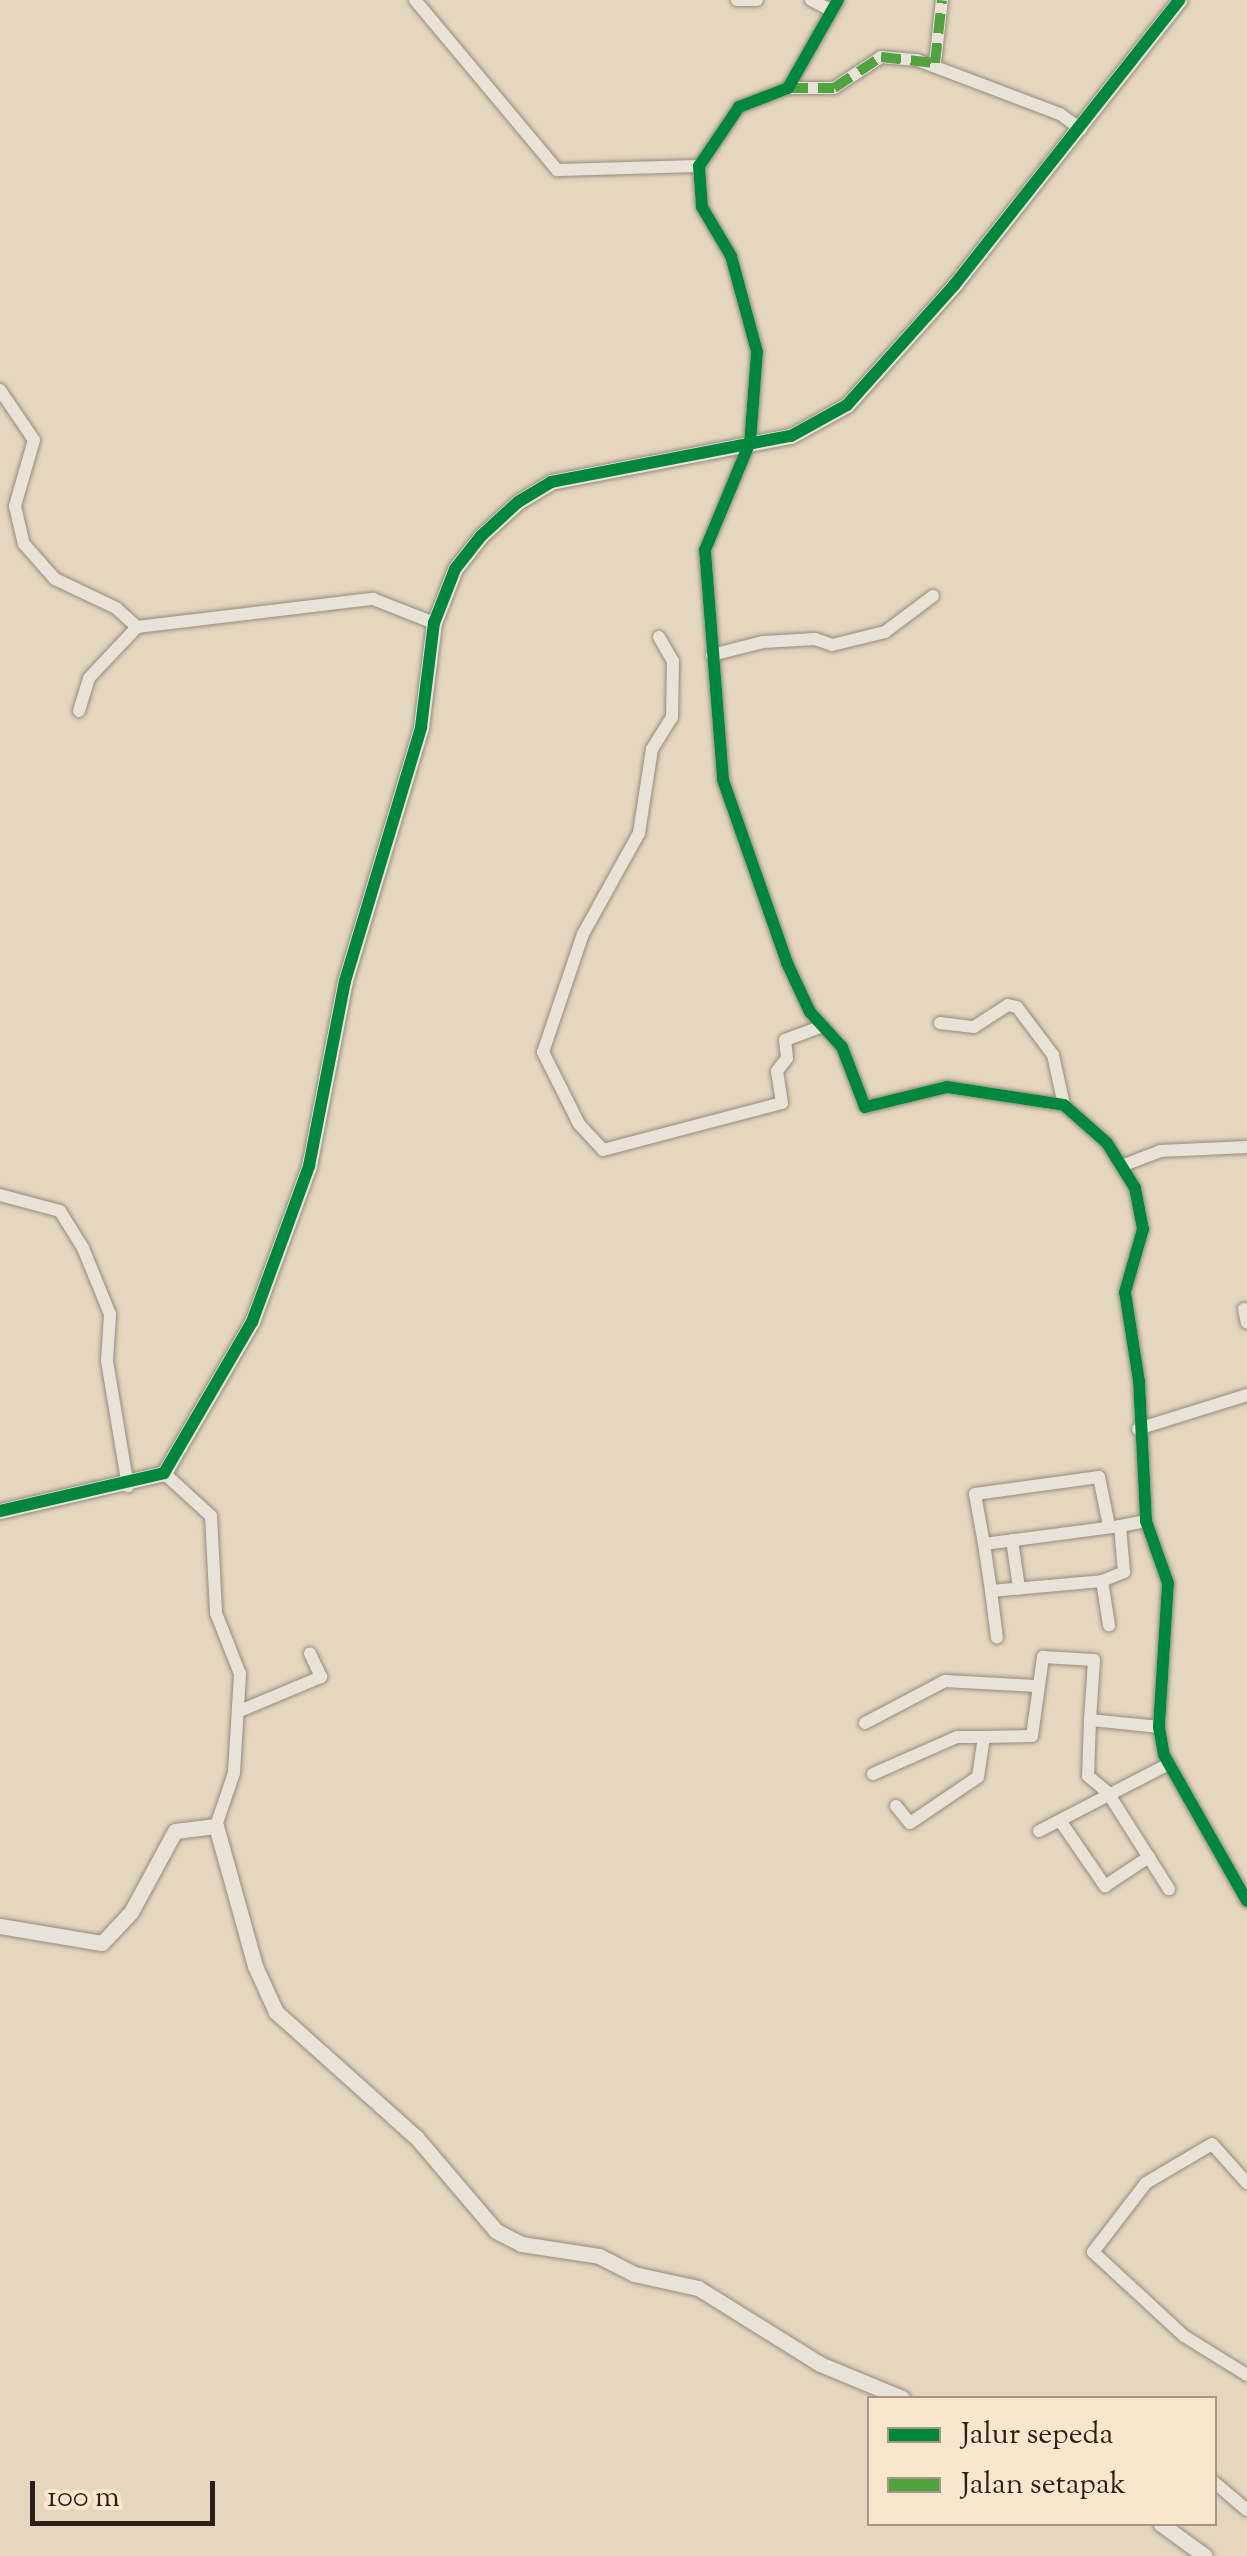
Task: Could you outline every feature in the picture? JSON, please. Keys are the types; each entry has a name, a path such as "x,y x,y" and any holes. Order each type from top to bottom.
{"street":[{"path":"415,0 556,170 698,166"},
{"path":"737,0 757,0"},
{"path":"788,88 834,5 812,0"},
{"path":"935,64 942,0"},
{"path":"0,1511 128,1486 164,1474 252,1322 294,1217 345,981 421,727 434,623 456,569 480,536 534,491 790,436 847,405 1070,121 1179,0"},
{"path":"1064,1105 947,1087 870,1109 842,1046 823,1026 787,963 722,780 704,550 750,442 758,376 752,328 731,256 702,208 698,166 739,107 788,88 834,88 881,57 935,64 1070,121"},
{"path":"0,390 34,440 15,506 18,534 55,578 116,608 137,627"},
{"path":"712,655 762,642 814,639 832,645 877,634 933,596"},
{"path":"78,711 90,678 137,627 373,599 434,623"},
{"path":"660,637 672,661 673,711 652,749 639,833 583,934 542,1052 579,1124 603,1150 782,1102 777,1070 787,1058 785,1040 823,1026"},
{"path":"940,1023 974,1027 1008,1004 1017,1006 1053,1055 1064,1105 1124,1165 1143,1222 1125,1292 1139,1380 1138,1429 1146,1521 1168,1582 1160,1727 1167,1764 1247,1901"},
{"path":"1124,1165 1160,1151 1247,1147"},
{"path":"0,1194 60,1211 84,1248 110,1314 107,1361 128,1486"},
{"path":"1138,1429 1247,1396"},
{"path":"164,1474 200,1502 214,1524 216,1613 240,1674 242,1710 234,1773 216,1826 255,1966 276,2012 416,2138 496,2232 521,2244 599,2256 634,2274 698,2288 820,2364 897,2396"},
{"path":"991,1591 1102,1581 1124,1572 1099,1477 982,1490 975,1498 997,1638"},
{"path":"984,1544 1146,1521"},
{"path":"1012,1540 1020,1588"},
{"path":"1102,1581 1108,1625"},
{"path":"242,1710 322,1677 310,1653"},
{"path":"873,1774 957,1738 1032,1736 1041,1658 1089,1656 1096,1663 1088,1776 1108,1793 1169,1888"},
{"path":"865,1723 945,1681 1036,1686"},
{"path":"1090,1720 1160,1727"},
{"path":"896,1806 910,1822 978,1777 984,1737"},
{"path":"1039,1831 1167,1764"},
{"path":"1061,1822 1105,1886 1150,1857"},
{"path":"0,1926 102,1944 131,1912 175,1830 216,1826"},
{"path":"1247,2183 1212,2144 1146,2183 1092,2252 1184,2336 1247,2375"},
{"path":"1217,2485 1247,2510"},
{"path":"1164,2526 1205,2556"}],"marked path":[{"path":"788,88 834,88 881,57 935,63 942,0"}],"cycle path":[{"path":"838,0 788,88 739,107 699,166 702,207 731,256 757,352 750,442 705,550 723,780 787,963 810,1012 842,1047 865,1107 947,1087 1064,1105 1107,1143 1135,1188 1143,1229 1125,1292 1139,1381 1146,1521 1168,1583 1159,1727 1164,1755 1247,1901"},
{"path":"0,1511 164,1473 252,1322 309,1166 345,981 421,727 434,623 455,569 481,536 518,502 551,482 791,436 847,405 955,284 1179,0"}]}
